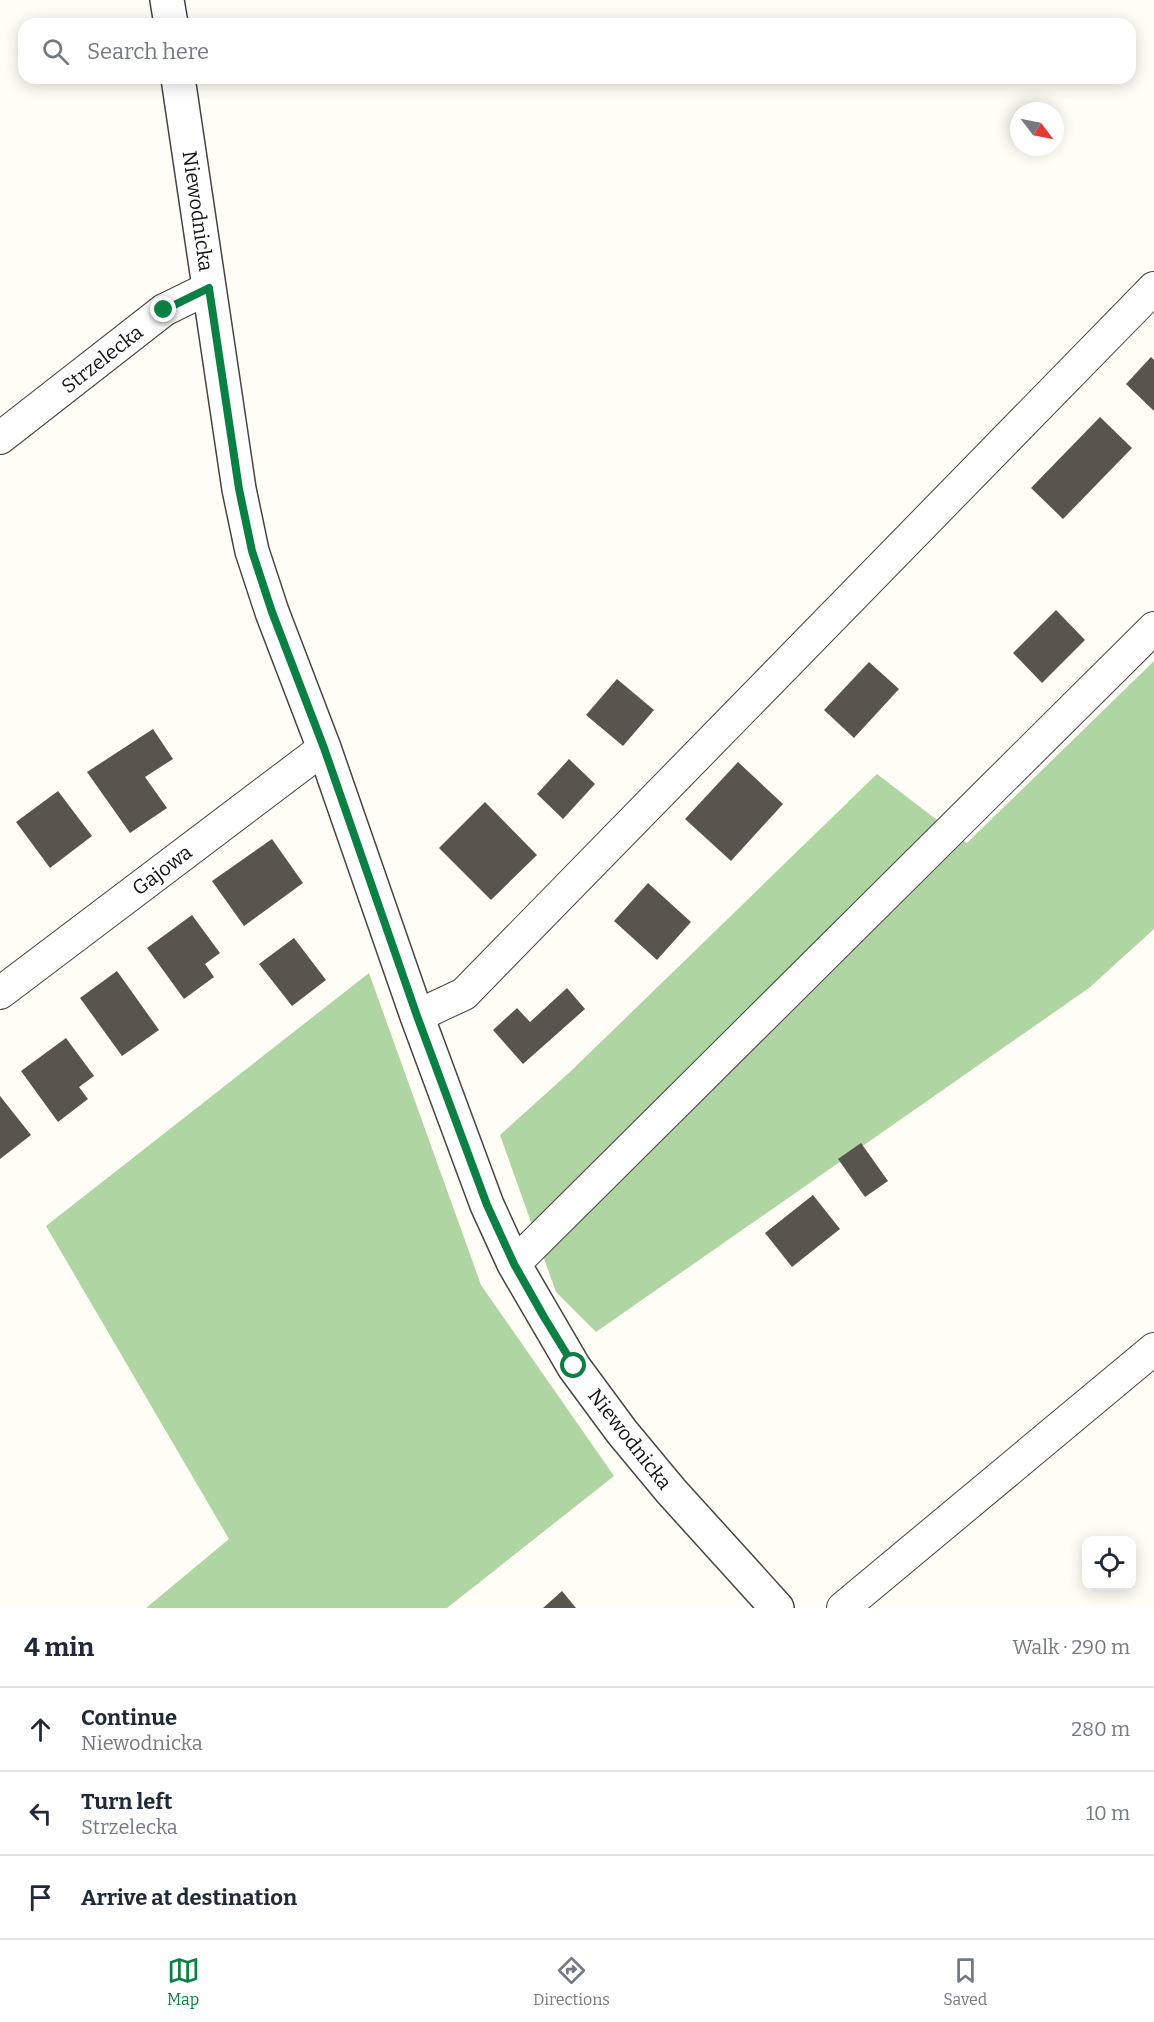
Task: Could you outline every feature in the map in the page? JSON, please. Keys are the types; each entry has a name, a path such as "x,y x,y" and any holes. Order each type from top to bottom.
{"street":[{"path":"167,0 170,18"},
{"name":"Niewodnicka","path":"179,84 239,489 252,551 272,612 324,748 417,1016 487,1205 514,1264 574,1366 622,1432 671,1491 777,1608"},
{"name":"Strzelecka","path":"0,438 164,310 209,288"},
{"path":"417,1016 464,994 1154,288"},
{"path":"514,1264 544,1237 1154,628"},
{"name":"Gajowa","path":"0,993 324,748"},
{"path":"843,1608 1154,1349"}],"green space":[{"path":"1154,661 1154,929 1089,988 596,1332 556,1292 500,1135 571,1071 877,774 967,843"},
{"path":"369,973 481,1285 614,1476 447,1608 146,1608 229,1539 46,1226"}],"building":[{"path":"1151,357 1154,360 1154,411 1126,384"},
{"path":"1100,417 1132,448 1063,519 1031,488"},
{"path":"1056,610 1085,640 1042,683 1013,653"},
{"path":"869,662 899,689 854,738 824,710"},
{"path":"617,679 654,710 623,746 586,715"},
{"path":"153,729 173,759 145,777 167,808 130,833 87,772"},
{"path":"569,759 595,784 563,819 537,794"},
{"path":"738,762 783,804 731,861 685,819"},
{"path":"58,791 92,836 50,868 16,822"},
{"path":"485,802 537,855 491,900 439,848"},
{"path":"272,839 303,883 244,926 212,881"},
{"path":"648,883 691,922 657,960 614,921"},
{"path":"192,915 220,953 205,964 214,977 184,999 147,948"},
{"path":"294,938 326,980 292,1006 259,964"},
{"path":"117,971 159,1030 122,1056 80,998"},
{"path":"567,988 585,1009 523,1064 493,1030 517,1008 530,1022"},
{"path":"66,1038 94,1076 79,1087 88,1099 58,1122 21,1071"},
{"path":"0,1096 31,1135 0,1159"},
{"path":"861,1143 888,1181 865,1197 838,1159"},
{"path":"813,1195 840,1229 792,1267 765,1233"},
{"path":"562,1591 576,1608 543,1608"}],"route":[{"path":"164,310 209,288 239,489 252,551 272,612 324,748 417,1016 487,1205 514,1264 574,1366"}]}
